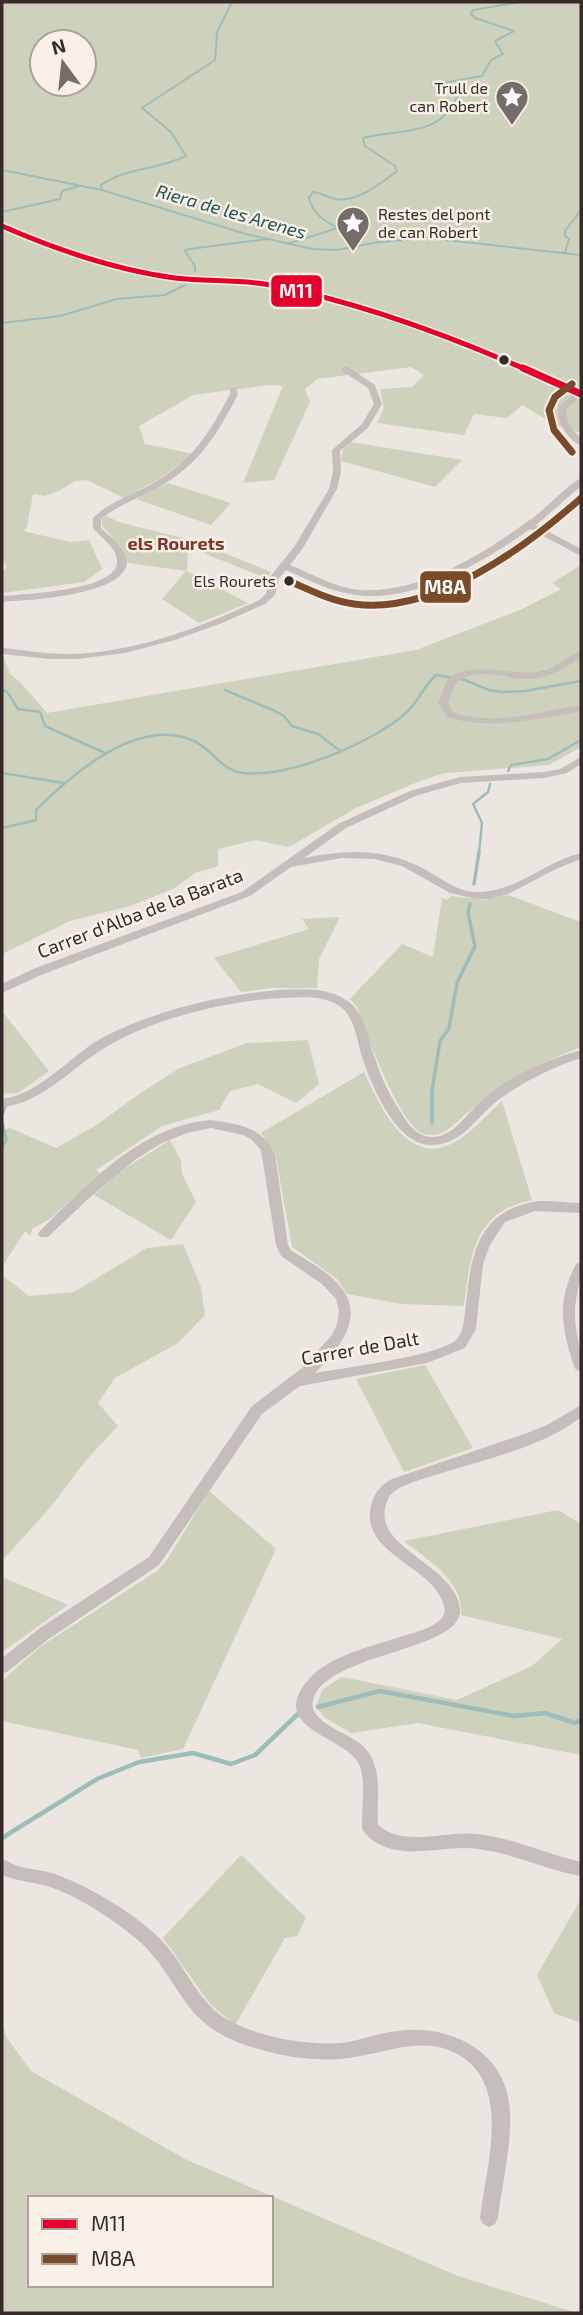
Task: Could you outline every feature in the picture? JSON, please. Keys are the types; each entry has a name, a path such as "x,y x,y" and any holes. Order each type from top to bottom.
{"street":[{"path":"2,226 65,250 135,271 175,278 257,282 342,304 483,351 581,394 562,408 561,412 564,423 581,443"},
{"path":"2,651 76,657 167,639 262,602 270,595 274,578 298,548 333,489 337,471 337,450 365,426 378,404 372,387 345,369"},
{"path":"2,599 80,590 108,580 119,571 122,566 120,556 97,528 97,518 159,484 195,459 211,439 234,394 233,390"},
{"path":"285,566 343,590 369,593 389,591 453,571 530,525 581,481"},
{"path":"530,525 581,553"},
{"path":"581,653 543,674 466,674 451,683 446,695 446,707 450,714 465,722 491,722 581,708"},
{"name":"Carrer d'Alba de la Barata","path":"2,989 37,972 237,898 342,826 425,789 480,777 544,775 563,771 581,760"},
{"path":"288,865 335,855 377,854 405,863 455,891 478,896 506,891 581,856"},
{"path":"2,1103 28,1097 75,1061 122,1035 203,1007 276,994 331,998 350,1009 370,1063 394,1112 410,1133 422,1140 435,1141 448,1137 507,1088 555,1063 581,1054"},
{"path":"44,1234 95,1185 177,1130 212,1123 251,1133 263,1142 269,1154 282,1245 293,1258 333,1286 344,1307 344,1321 337,1339 324,1357 297,1381"},
{"name":"Carrer de Dalt","path":"2,1667 45,1633 154,1561 250,1418 297,1381 427,1358 460,1344 469,1329 477,1264 484,1244 501,1219 534,1206 581,1208"},
{"path":"581,1267 569,1297 567,1313 581,1366"},
{"path":"581,1410 572,1419 542,1432 415,1476 388,1489 379,1504 379,1528 387,1540 445,1587 453,1609 450,1619 429,1633 366,1655 319,1680 306,1698 305,1709 311,1720 323,1730 355,1747 365,1760 370,1779 370,1828 377,1837 407,1843 475,1841 581,1869"},
{"path":"2,1866 9,1871 54,1881 68,1887 145,1935 171,1966 201,2011 219,2027 241,2036 328,2051 424,2037 451,2043 475,2055 485,2064 492,2077 500,2106 489,2218"}],"green space":[{"path":"2,2 581,2 581,433 554,424 522,405 507,418 474,414 464,435 377,423 384,408 380,389 412,387 424,375 411,367 317,379 305,389 310,402 274,480 243,483 283,386 270,385 193,395 139,426 145,444 194,454 159,479 124,498 87,480 75,481 45,496 33,494 27,527 23,531 70,542 89,540 102,569 84,582 2,593 2,572 7,568 2,556"},
{"path":"350,442 462,460 435,487 341,461 343,449"},
{"path":"168,483 231,503 211,525 136,499"},
{"path":"106,516 122,523 195,541 271,572 266,578 188,547 187,571 248,603 199,623 162,599 186,571 128,563 123,549 102,526 102,519"},
{"path":"581,565 581,747 549,765 445,773 420,781 356,808 289,847 255,840 218,849 218,866 195,873 175,888 130,906 70,921 2,954 2,654 10,674 47,713 416,650 520,610 561,589 552,583"},
{"path":"508,895 581,922 581,1047 516,1078 443,1132 424,1134 415,1128 395,1097 357,1007 350,999 402,944 433,957 442,898 447,900 451,896 485,900"},
{"path":"340,917 319,959 317,988 272,988 241,992 214,958 309,929 302,919"},
{"path":"2,1011 49,1071 18,1093 2,1094"},
{"path":"308,1040 319,1084 296,1103 258,1084 230,1091 219,1110 162,1126 96,1170 100,1173 50,1219 32,1229 31,1236 25,1231 2,1267 2,1131 10,1128 56,1148 95,1126 180,1068 247,1043"},
{"path":"364,1072 378,1101 397,1129 408,1140 422,1147 436,1148 460,1139 502,1101 532,1200 498,1214 478,1238 469,1270 464,1306 401,1304 347,1294 337,1279 292,1247 275,1152 261,1133"},
{"path":"170,1140 196,1202 171,1240 94,1195 124,1169"},
{"path":"183,1244 201,1287 205,1315 178,1343 115,1378 98,1403 118,1426 2,1561 2,1275 29,1296 74,1292 147,1248"},
{"path":"425,1365 473,1448 404,1472 356,1379"},
{"path":"209,1491 276,1549 183,1749 141,1758 138,1750 2,1721 2,1681 41,1646 157,1571 167,1560"},
{"path":"558,1510 581,1524 581,1755 418,1723 351,1733 324,1717 316,1706 323,1689 342,1677 457,1700 532,1666 562,1639 461,1615 457,1592 451,1582 443,1572 404,1541"},
{"path":"2,1577 68,1605 2,1652"},
{"path":"241,1855 306,1918 297,1936 285,1938 235,2025 210,2004 163,1938"},
{"path":"581,1899 581,2023 554,2013 537,1975"},
{"path":"2,2025 7,2038 31,2071 185,2159 271,2196 28,2196 28,2287 273,2287 273,2197 458,2276 577,2313 2,2313"}],"waterway":[{"path":"102,190 101,185 111,179 186,156 171,132 142,108 215,60 217,32 232,2"},
{"path":"288,244 338,228 316,213 309,198 313,192 335,199 352,198 368,191 397,171 395,166 365,146 363,138 430,125 450,109 458,95 432,85 482,76 491,60 503,54 495,41 514,31 475,18 471,14 473,10 520,2"},
{"name":"Riera de les Arenes","path":"2,170 102,190"},
{"path":"2,212 60,199 62,191 79,186"},
{"name":"Riera de les Arenes","path":"102,190 246,234 288,244"},
{"path":"565,252 569,239 565,236 565,231 581,210"},
{"name":"Riera de les Arenes","path":"288,244 312,249 337,250 379,242 428,238 581,255"},
{"path":"195,271 195,266 185,251 189,249 267,239"},
{"path":"2,323 60,316 117,299 165,295 185,285"},
{"path":"2,828 36,820 36,810 87,766 129,742 151,736 173,735 194,741 229,768 243,773 262,773 306,764 373,736 406,713 436,675 465,680 489,690 502,692 525,691 581,681"},
{"path":"2,689 8,693 18,709 40,712 45,726 105,753"},
{"path":"225,690 275,711 284,716 292,726 318,734 339,750"},
{"path":"508,771 511,765 548,759 581,740"},
{"path":"2,773 64,783"},
{"path":"479,853 482,823 473,804 488,792 490,784"},
{"path":"474,884 479,852"},
{"path":"432,1123 432,1091 440,1041 449,1028 457,983 475,946 468,913 470,904"},
{"path":"2,1114 6,1104"},
{"path":"2,1123 6,1140 2,1147"},
{"path":"318,1707 380,1691 514,1716 545,1713 575,1723 581,1720"},
{"path":"2,1838 97,1779 139,1762 193,1753 231,1764 255,1755 300,1712"}],"transit line":[{"name":"M11","path":"2,226 65,251 130,270 175,278 270,285 350,305 467,345 581,394"},
{"name":"M8A","path":"572,384 555,397 551,403 549,417 554,430 572,452"},
{"name":"M8A","path":"289,581 326,597 355,604 394,602 423,595 453,584 509,554 536,536 581,498"}],"place":[{"name":"Trull de can Robert","path":"512,127"},
{"name":"Restes del pont de can Robert","path":"353,253"},
{"name":"Els Rourets","path":"289,581"}],"district":[{"name":"els Rourets","path":"176,544"}]}
